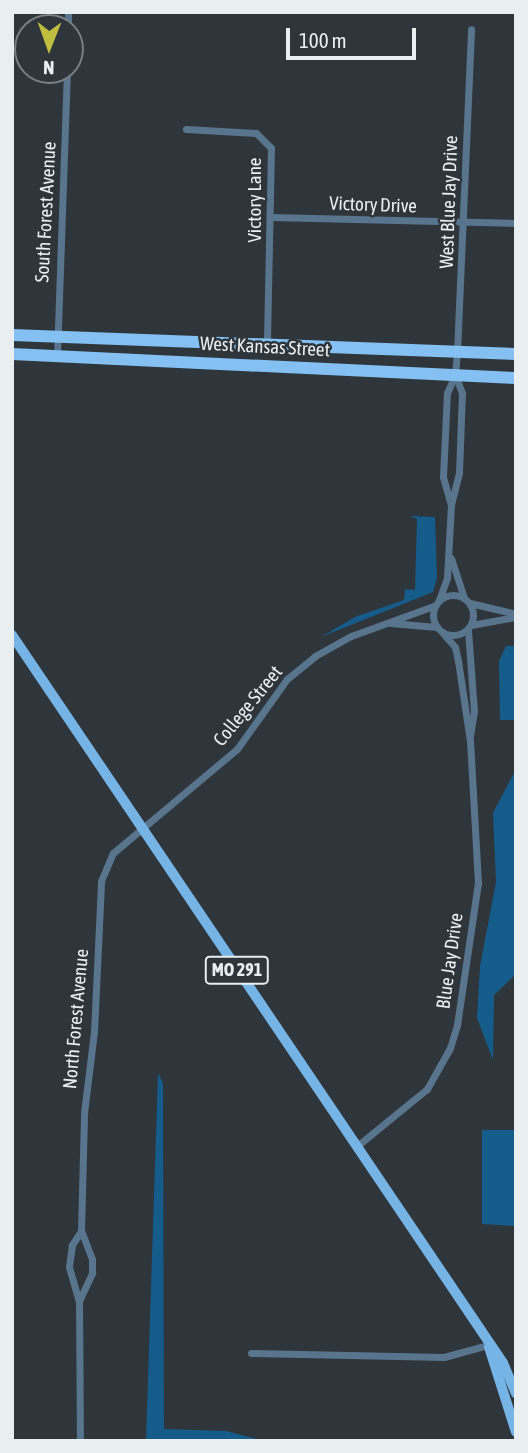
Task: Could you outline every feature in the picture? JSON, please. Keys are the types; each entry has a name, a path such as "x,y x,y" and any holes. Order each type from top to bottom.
{"highway":[{"name":"West Kansas Street","path":"12,335 516,354"},
{"name":"West Kansas Street","path":"12,355 516,378"}],"main road":[{"name":"MO 291","path":"12,635 142,824 488,1345 503,1363 516,1393"},
{"name":"MO 291","path":"488,1345 516,1432"}],"street":[{"name":"West Blue Jay Drive","path":"455,375 465,221 471,29"},
{"name":"South Forest Avenue","path":"57,356 66,84"},
{"name":"Victory Lane","path":"186,129 256,133 267,143 273,160 267,343"},
{"name":"Victory Drive","path":"271,217 516,223"},
{"path":"451,505 443,477 447,393 455,375"},
{"path":"455,375 461,393 459,473 451,505 449,551 438,602 439,629 455,636 470,627 516,616"},
{"path":"449,551 467,600 470,627"},
{"path":"438,602 451,595 516,616"},
{"name":"College Street","path":"142,824 237,749 288,679 315,656 438,602"},
{"name":"College Street","path":"387,623 439,629"},
{"name":"Blue Jay Drive","path":"470,627 474,711 470,741"},
{"name":"Blue Jay Drive","path":"357,1146 417,1101 436,1078 450,1048 478,883 470,741 458,661 455,648 439,629"},
{"name":"North Forest Avenue","path":"80,1441 79,1301 69,1278 69,1258 81,1231 84,1113 94,1032 102,881 113,853 142,824"},
{"name":"North Forest Avenue","path":"79,1301 92,1273 92,1259 81,1231"},
{"path":"251,1353 435,1358 488,1345"}],"shaded area":[{"path":"410,516 435,517 437,578 433,592 321,637 355,617 404,600 405,589 415,590 417,519"},
{"path":"506,646 516,646 516,720 500,720 499,661"},
{"path":"516,769 516,974 494,995 493,1060 477,1018 480,966 496,882 493,813"},
{"path":"158,1073 163,1083 164,1429 226,1431 265,1441 146,1441"},
{"path":"482,1130 516,1130 516,1226 482,1224"}]}
